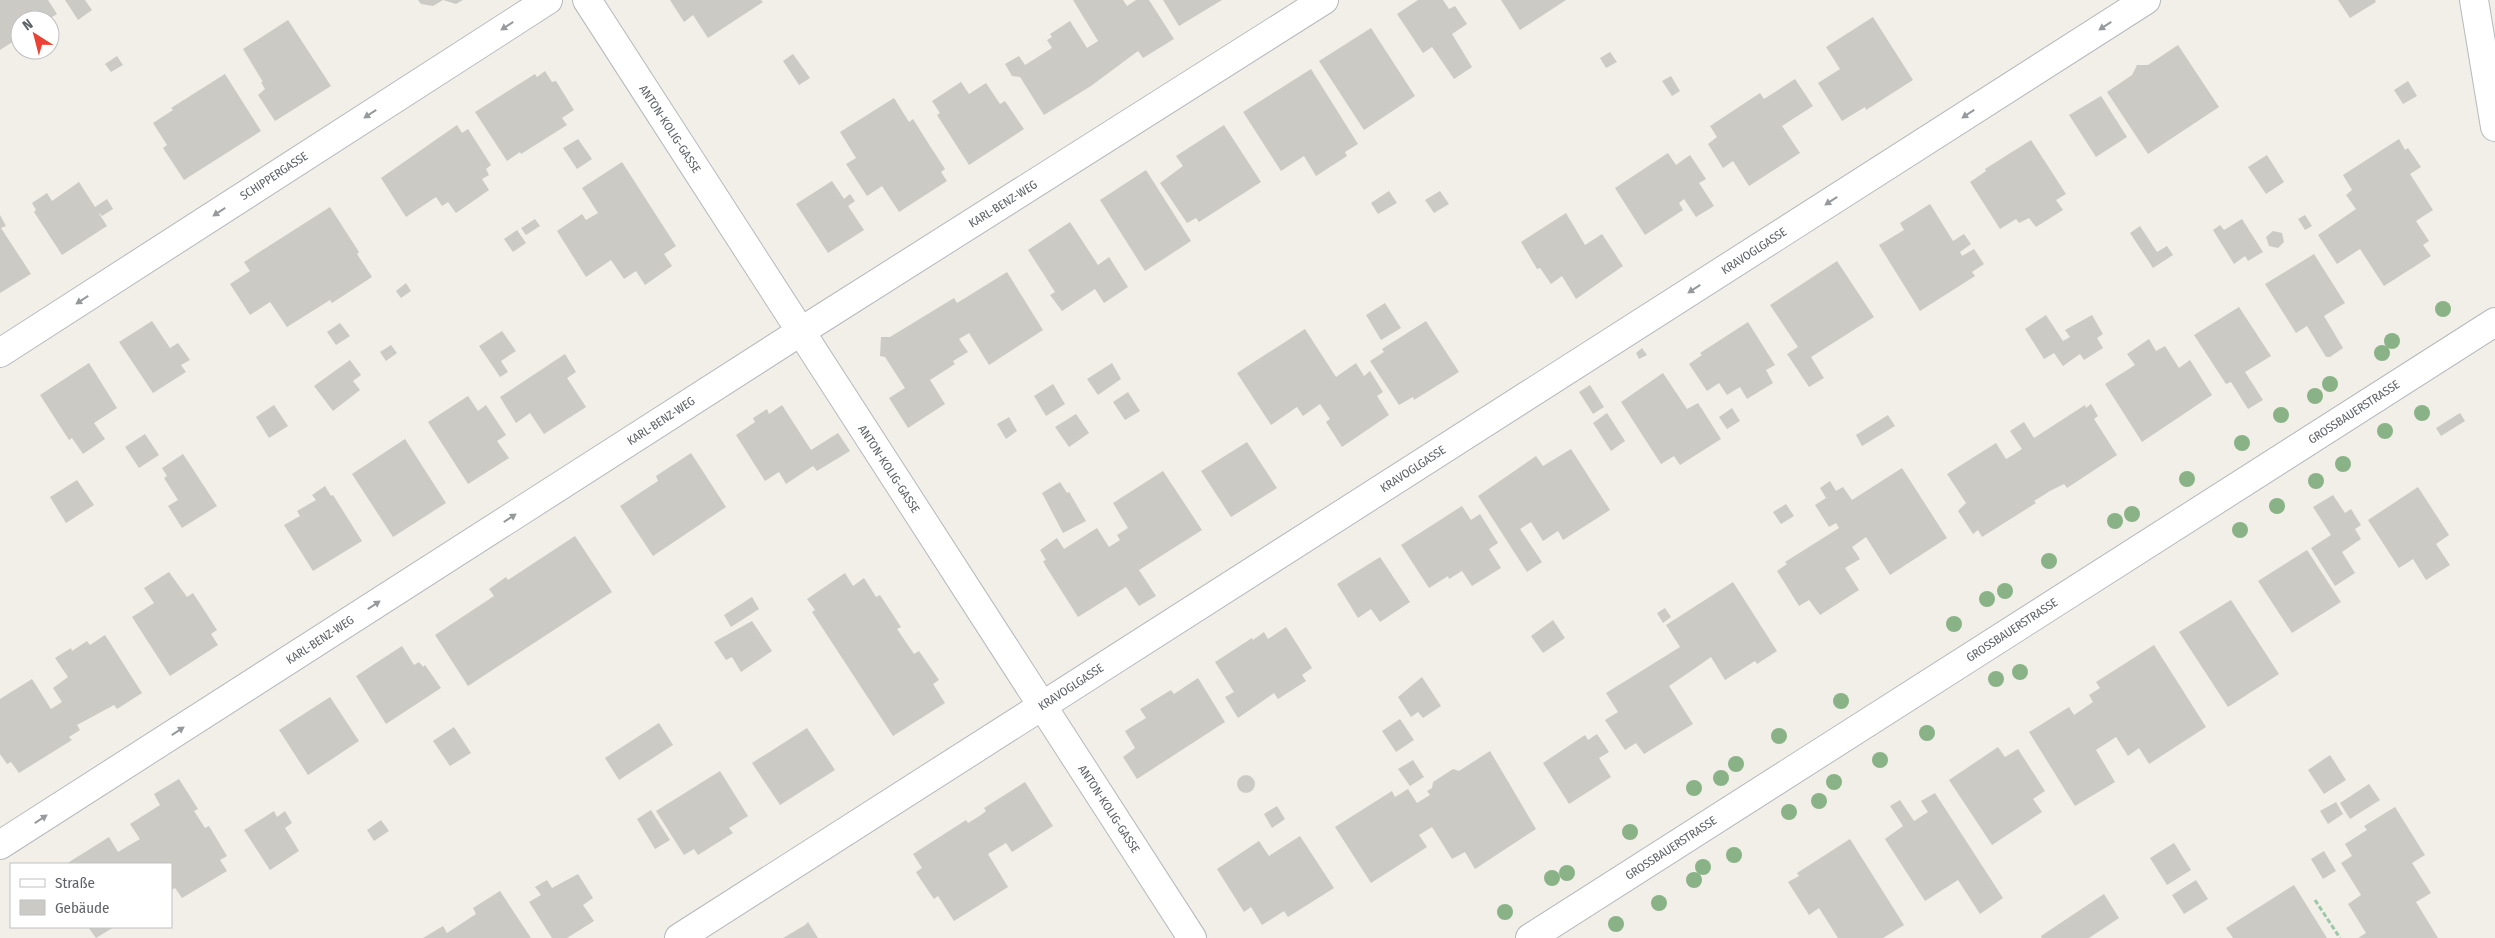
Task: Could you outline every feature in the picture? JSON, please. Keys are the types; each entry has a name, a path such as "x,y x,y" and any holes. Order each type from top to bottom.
{"street":[{"name":"SCHIPPERGASSE","path":"0,353 548,0"},
{"name":"ANTON-KOLIG-GASSE","path":"587,0 1192,938"},
{"name":"KARL-BENZ-WEG","path":"0,845 800,332 1324,0"},
{"name":"KRAVOGLGASSE","path":"679,938 2146,0"},
{"path":"2474,0 2495,127"},
{"name":"GROSSBAUERSTRASSE","path":"1530,938 2495,322"}],"path":[{"path":"2315,900 2340,938"}],"building":[{"path":"0,0 48,0 54,10 10,10 10,44 0,50"},
{"path":"65,0 85,0 92,10 78,20"},
{"path":"418,0 443,0 433,6 421,4"},
{"path":"443,0 463,0 456,4"},
{"path":"670,0 761,0 763,2 708,38 693,15 684,22"},
{"path":"1073,0 1123,0 1127,6 1136,0 1149,0 1174,39 1143,58 1138,51 1091,86 1044,115 1020,77 1012,76 1005,64 1019,56 1025,65 1052,48 1047,40 1052,37 1050,34 1070,21 1087,48 1098,41"},
{"path":"1163,0 1222,0 1179,26"},
{"path":"1418,0 1443,0 1449,9 1455,6 1467,24 1452,34 1472,67 1454,79 1432,47 1423,53 1397,14"},
{"path":"1501,0 1566,0 1520,30"},
{"path":"2338,0 2375,0 2376,2 2350,18"},
{"path":"1873,17 1913,80 1866,110 1865,107 1842,121 1818,83 1840,69 1826,47"},
{"path":"288,20 331,86 275,121 258,95 265,89 261,82 263,82 243,49"},
{"path":"1371,28 1415,96 1364,130 1319,61"},
{"path":"2178,45 2219,107 2148,154 2107,92 2132,75 2137,65 2148,65"},
{"path":"1610,52 1617,62 1606,68 1600,58"},
{"path":"793,54 810,78 799,85 783,61"},
{"path":"117,56 123,65 111,72 105,64"},
{"path":"1311,69 1358,144 1345,152 1347,156 1316,176 1304,156 1281,171 1243,112"},
{"path":"545,71 552,82 556,81 574,110 562,118 567,125 507,161 475,112 535,74 537,77"},
{"path":"225,74 261,131 184,180 163,148 167,145 153,123 173,110 171,108"},
{"path":"1671,76 1680,91 1672,96 1662,81"},
{"path":"1795,79 1813,106 1782,126 1800,153 1749,186 1733,161 1723,168 1708,144 1717,137 1710,126 1760,93 1764,99"},
{"path":"2408,81 2417,96 2403,104 2394,90"},
{"path":"961,82 969,94 986,83 1000,104 1005,101 1024,129 969,165 937,115 940,113 932,101"},
{"path":"2101,96 2127,137 2096,157 2069,115"},
{"path":"894,98 909,122 913,119 945,169 941,172 947,181 899,212 882,186 867,196 846,164 856,158 840,132"},
{"path":"457,125 462,133 468,129 491,165 486,169 489,175 482,179 489,190 456,213 448,202 442,206 436,197 406,217 381,178"},
{"path":"1224,125 1261,182 1199,222 1196,218 1187,223 1160,183 1183,166 1176,156"},
{"path":"578,139 592,159 577,169 563,148"},
{"path":"2399,139 2405,150 2408,148 2421,167 2410,174 2433,210 2416,221 2429,241 2423,245 2431,256 2384,286 2360,249 2337,264 2318,235 2356,209 2346,195 2352,190 2343,175"},
{"path":"2031,140 2066,194 2056,200 2063,210 2036,227 2029,218 2019,223 2016,219 2000,229 1970,182 1986,171 1985,169"},
{"path":"1668,153 1676,165 1690,155 1706,179 1699,183 1714,206 1696,217 1684,199 1679,203 1683,210 1645,235 1615,188"},
{"path":"2267,155 2284,182 2266,194 2248,167"},
{"path":"622,162 676,246 664,254 672,266 645,285 636,271 624,279 611,260 586,277 557,231 582,214 586,220 598,213 582,188"},
{"path":"1146,170 1191,241 1145,271 1100,200"},
{"path":"832,181 844,199 850,194 855,201 848,206 864,230 828,253 796,204"},
{"path":"79,182 95,207 107,199 113,209 102,216 98,212 107,226 62,255 34,212 36,210 32,203 47,193 52,201"},
{"path":"1389,191 1397,203 1378,214 1371,203"},
{"path":"1440,191 1449,204 1434,213 1425,200"},
{"path":"1930,204 1953,241 1964,234 1971,244 1960,252 1962,256 1974,249 1984,264 1972,272 1975,276 1920,311 1879,245 1904,230 1900,223"},
{"path":"330,207 359,252 357,254 372,277 332,303 330,300 287,327 270,302 250,315 230,284 250,271 244,262"},
{"path":"1566,213 1585,245 1602,234 1623,266 1576,299 1562,276 1551,284 1540,268 1537,269 1521,242"},
{"path":"0,215 6,226 1,228 31,274 0,293"},
{"path":"2305,215 2312,226 2305,230 2298,219"},
{"path":"535,219 540,226 526,235 521,228"},
{"path":"2242,219 2263,252 2248,261 2245,256 2234,264 2213,230 2220,225 2224,230"},
{"path":"1070,222 1098,265 1109,257 1128,287 1104,303 1095,289 1062,311 1050,295 1055,292 1028,250"},
{"path":"2140,226 2157,252 2167,246 2173,255 2153,268 2130,233"},
{"path":"517,230 526,243 513,252 504,239"},
{"path":"2273,231 2282,233 2284,242 2278,248 2269,246 2266,237"},
{"path":"2314,254 2345,303 2324,316 2343,348 2330,357 2326,357 2307,326 2296,333 2265,284"},
{"path":"1837,261 1874,317 1811,357 1824,378 1809,387 1787,354 1798,347 1770,305"},
{"path":"1007,272 1043,330 989,365 969,333 959,339 968,352 953,361 955,364 930,380 945,404 908,428 889,398 905,388 885,357 880,356 881,337 890,337 954,298 957,303"},
{"path":"406,283 411,291 401,298 396,291"},
{"path":"1385,303 1401,328 1381,340 1366,315"},
{"path":"2239,307 2271,356 2245,372 2263,400 2248,409 2231,382 2226,384 2194,335"},
{"path":"2046,315 2063,341 2070,337 2065,330 2092,315 2103,334 2097,338 2103,348 2084,360 2080,354 2063,366 2054,353 2044,359 2025,329"},
{"path":"152,321 170,348 178,343 190,360 181,365 186,372 153,393 119,342"},
{"path":"1426,321 1459,372 1414,400 1413,397 1399,405 1370,361 1384,352 1382,349"},
{"path":"1748,322 1775,365 1766,370 1773,383 1747,399 1740,387 1727,395 1719,383 1707,391 1689,364 1702,355 1700,353"},
{"path":"340,323 350,336 336,345 327,332"},
{"path":"1305,329 1336,377 1356,363 1364,376 1370,371 1383,392 1377,396 1389,415 1342,447 1326,422 1330,419 1320,404 1303,416 1297,407 1271,425 1237,373"},
{"path":"502,331 516,351 501,361 508,372 500,377 479,346"},
{"path":"2149,339 2156,351 2165,346 2179,368 2190,360 2212,395 2142,442 2105,384 2135,365 2127,354"},
{"path":"391,345 397,353 386,361 380,352"},
{"path":"1642,348 1647,355 1639,359 1636,353"},
{"path":"565,354 576,372 567,378 586,407 544,434 530,413 516,423 500,397"},
{"path":"350,360 361,375 353,381 360,390 333,411 314,386"},
{"path":"89,363 117,408 94,423 105,439 83,454 72,438 69,440 40,395"},
{"path":"1112,363 1121,379 1098,395 1087,379"},
{"path":"1663,373 1687,409 1698,403 1721,439 1680,465 1674,456 1661,464 1621,402"},
{"path":"1053,384 1065,404 1046,416 1034,396"},
{"path":"1590,385 1604,407 1593,414 1579,392"},
{"path":"1128,392 1140,411 1125,420 1113,402"},
{"path":"468,396 478,411 486,405 506,435 497,441 509,458 468,484 428,422"},
{"path":"2091,404 2098,416 2094,419 2117,455 2067,488 2064,484 2050,491 2034,501 2036,503 1982,537 1978,530 1973,534 1958,511 1966,503 1947,474 1996,443 2006,459 2022,449 2010,431 2024,422 2034,438 2085,405 2086,408"},
{"path":"274,405 288,426 269,438 256,417"},
{"path":"782,405 811,450 838,433 850,451 817,471 813,466 786,484 779,472 765,481 736,435 755,422 753,418 767,409 769,414"},
{"path":"1732,408 1740,421 1727,429 1719,417"},
{"path":"1607,413 1625,441 1611,451 1593,423"},
{"path":"2460,413 2465,421 2441,436 2436,428"},
{"path":"1076,414 1089,433 1069,447 1055,427"},
{"path":"1888,415 1895,426 1862,446 1856,435"},
{"path":"1009,417 1017,431 1006,439 997,424"},
{"path":"145,434 159,455 139,468 125,447"},
{"path":"405,439 446,503 393,537 352,474"},
{"path":"1247,442 1277,488 1231,517 1201,471"},
{"path":"1571,449 1610,510 1563,540 1558,531 1543,541 1531,522 1520,529 1542,562 1527,572 1478,496 1536,456 1543,466"},
{"path":"691,453 726,507 653,556 620,506 658,481 656,476"},
{"path":"183,454 217,506 182,528 168,506 178,500 164,478 167,476 162,468"},
{"path":"1902,468 1947,538 1890,575 1866,537 1852,547 1860,559 1845,568 1859,590 1820,615 1809,600 1799,606 1777,571 1787,564 1785,562 1839,528 1836,523 1829,527 1815,505 1826,498 1820,488 1830,481 1836,491 1843,487 1852,500"},
{"path":"1163,471 1202,530 1139,570 1156,596 1139,606 1126,587 1078,617 1045,565 1043,561 1046,560 1040,550 1057,538 1064,549 1097,528 1109,547 1120,540 1117,535 1128,528 1113,503"},
{"path":"77,480 94,505 66,523 50,497"},
{"path":"1060,482 1067,493 1069,492 1086,521 1063,533 1042,493"},
{"path":"325,486 331,496 333,495 362,541 313,571 284,525 300,516 297,511 316,500 312,495"},
{"path":"2418,487 2449,535 2436,544 2450,565 2426,580 2413,559 2399,568 2368,520"},
{"path":"2333,495 2345,513 2351,509 2361,525 2355,529 2361,539 2342,552 2355,573 2335,586 2311,548 2331,535 2313,507"},
{"path":"1786,504 1794,516 1781,524 1773,512"},
{"path":"1462,506 1471,520 1480,514 1498,543 1489,549 1501,568 1472,586 1462,571 1449,579 1448,576 1429,588 1401,545"},
{"path":"575,536 612,592 468,686 435,635 494,596 489,589 506,577 508,580"},
{"path":"2307,550 2341,602 2292,633 2258,581"},
{"path":"1380,557 1410,602 1380,622 1371,609 1358,618 1337,584"},
{"path":"169,572 187,597 193,593 217,630 211,634 218,645 170,676 132,617 154,603 144,588"},
{"path":"845,573 853,586 864,578 876,597 880,595 901,627 897,629 914,654 919,651 939,680 933,684 945,703 893,736 812,612 815,610 807,599"},
{"path":"1733,582 1777,651 1757,664 1755,661 1725,680 1711,657 1669,686 1693,724 1644,754 1636,743 1625,750 1605,720 1618,712 1606,693 1680,647 1666,625"},
{"path":"752,597 759,609 731,627 724,615"},
{"path":"2231,600 2279,674 2228,707 2179,632"},
{"path":"1665,608 1671,617 1663,623 1657,613"},
{"path":"1553,620 1565,638 1543,653 1531,636"},
{"path":"752,621 772,651 741,672 732,657 726,660 714,642"},
{"path":"1286,627 1312,668 1302,675 1306,681 1278,699 1274,693 1238,718 1225,697 1234,692 1215,662 1264,632 1268,639"},
{"path":"105,635 142,693 117,709 114,705 77,725 80,730 69,737 72,740 19,773 11,762 7,764 0,754 0,699 32,679 51,709 62,702 53,688 68,677 55,658 71,648 72,651 87,641 90,645"},
{"path":"2154,645 2206,727 2149,764 2139,748 2128,756 2116,737 2096,750 2115,782 2075,806 2029,732 2069,707 2074,715 2093,702 2089,695 2100,688 2096,682"},
{"path":"402,646 414,665 419,662 423,667 425,665 441,688 386,724 356,676"},
{"path":"1422,677 1441,706 1423,718 1418,712 1411,717 1398,697"},
{"path":"1198,678 1225,722 1137,779 1123,757 1135,748 1125,731 1146,718 1140,709 1171,690 1174,694"},
{"path":"330,697 359,741 308,775 279,730"},
{"path":"1400,719 1414,740 1396,752 1382,731"},
{"path":"659,723 673,745 619,780 605,758"},
{"path":"454,727 471,753 450,766 433,741"},
{"path":"807,728 835,770 780,805 752,763"},
{"path":"1597,734 1609,752 1599,758 1611,777 1569,804 1543,763 1585,735 1588,740"},
{"path":"1998,747 2005,757 2018,749 2045,791 2033,799 2042,812 1992,845 1949,780"},
{"path":"1490,751 1536,829 1475,869 1465,852 1452,859 1432,827 1419,835 1427,847 1371,883 1335,827 1392,791 1395,797 1408,789 1417,803 1430,795 1427,791 1432,788 1433,782 1453,769 1459,771"},
{"path":"2330,755 2346,780 2324,794 2308,770"},
{"path":"1413,760 1424,777 1410,786 1398,769"},
{"path":"720,771 748,816 729,828 733,833 698,855 694,849 684,855 656,811"},
{"path":"1246,775 1252,778 1255,784 1252,790 1246,793 1240,790 1237,784 1240,778"},
{"path":"179,779 198,809 194,811 205,828 209,826 227,856 220,860 227,871 182,898 175,888 172,890 172,863 68,863 109,837 118,852 140,839 130,824 160,805 154,794"},
{"path":"1025,782 1053,826 1012,852 1006,843 988,854 1008,887 954,921 938,896 934,899 916,872 922,868 913,854 966,820 968,823 981,815 986,811 984,808"},
{"path":"2369,784 2380,800 2350,819 2340,803"},
{"path":"1935,793 2003,898 1980,914 1958,880 1925,901 1885,839 1903,826 1890,806 1900,800 1914,821 1928,812 1921,801"},
{"path":"2336,802 2343,814 2328,824 2320,811"},
{"path":"1277,806 1285,819 1272,828 1264,814"},
{"path":"2395,807 2425,855 2412,863 2431,893 2416,902 2438,938 2358,938 2366,933 2348,904 2361,895 2341,863 2352,856 2345,844 2367,830 2364,826"},
{"path":"651,810 670,840 655,849 637,819"},
{"path":"274,811 277,817 285,811 292,823 285,828 299,851 270,870 244,830"},
{"path":"381,820 389,831 374,841 367,830"},
{"path":"1300,836 1334,888 1288,917 1284,911 1262,925 1251,907 1244,912 1217,869 1259,841 1269,856"},
{"path":"1850,839 1904,925 1883,938 1838,938 1819,908 1809,915 1788,882 1799,876 1797,873"},
{"path":"2174,843 2191,870 2167,885 2150,858"},
{"path":"2324,851 2336,871 2323,879 2311,859"},
{"path":"578,874 593,898 583,905 594,921 567,938 552,938 529,902 541,895 535,887 547,880 552,888"},
{"path":"2196,880 2208,899 2184,914 2172,895"},
{"path":"2294,885 2327,938 2233,938 2226,928"},
{"path":"500,891 531,938 423,938 443,926 447,933 476,914 473,908"},
{"path":"2104,894 2119,918 2089,938 2042,938 2041,936"},
{"path":"808,922 818,938 783,938 805,925"},
{"path":"89,928 112,928 96,938"}]}
